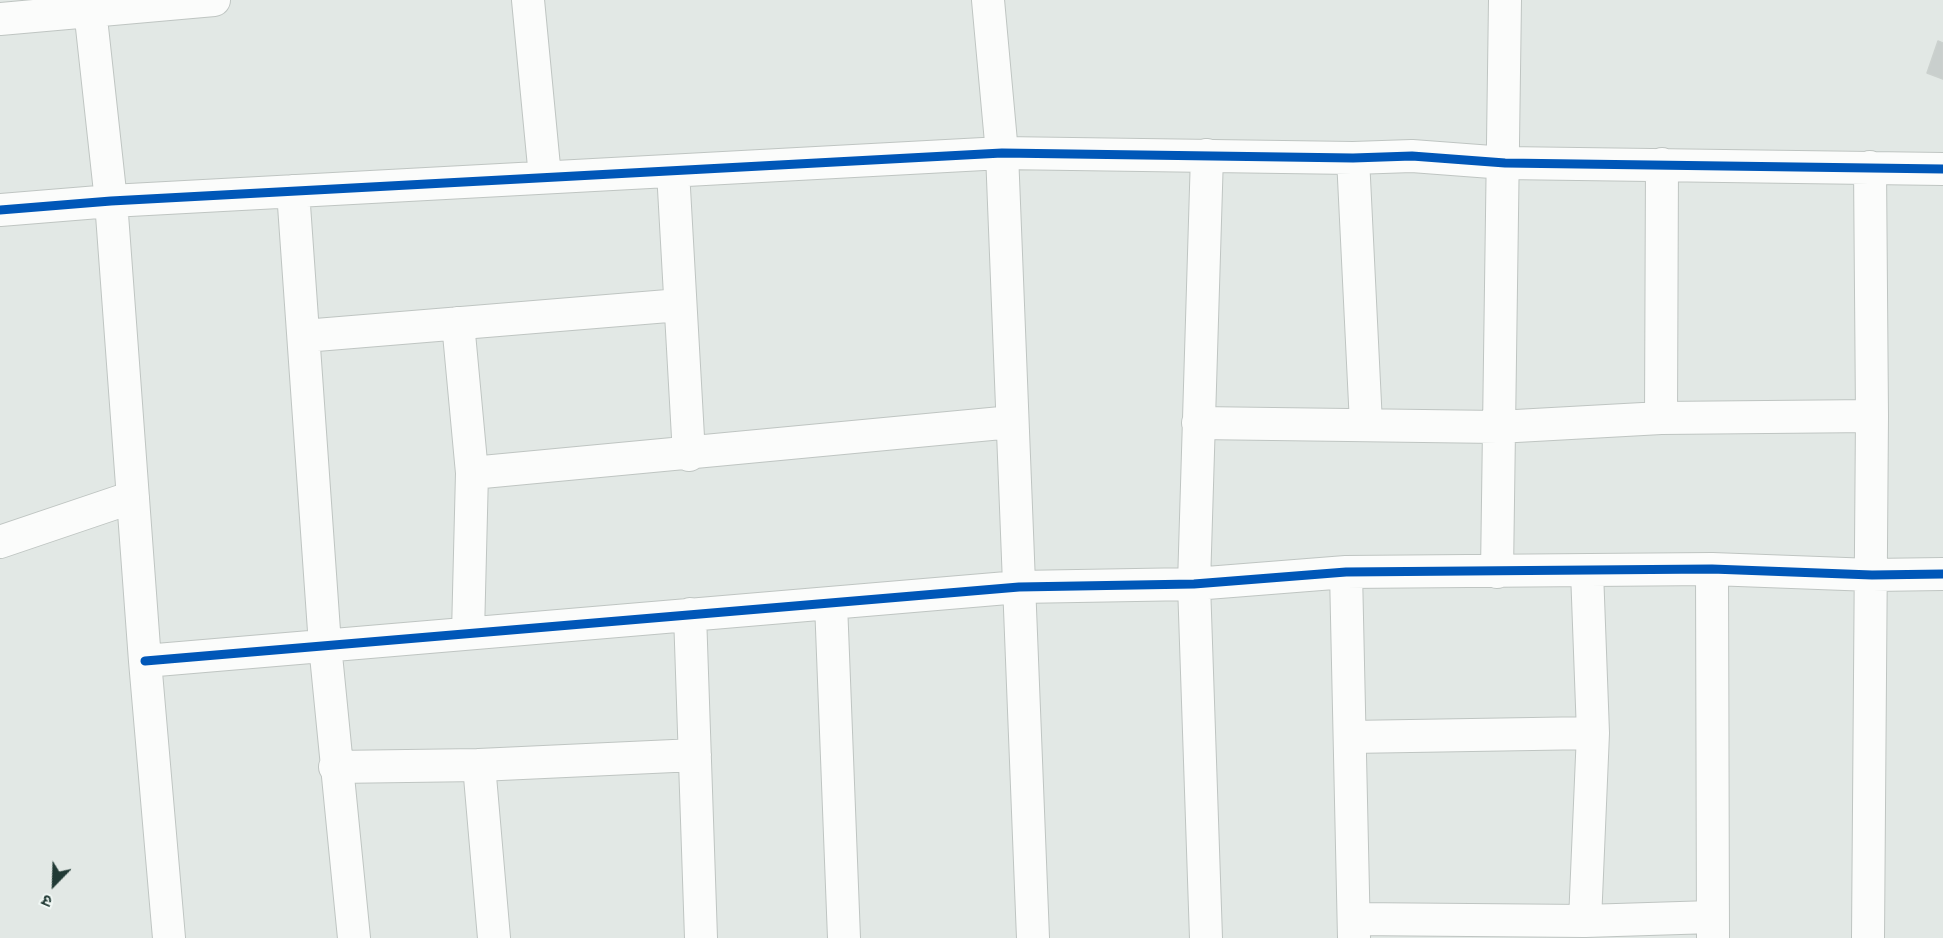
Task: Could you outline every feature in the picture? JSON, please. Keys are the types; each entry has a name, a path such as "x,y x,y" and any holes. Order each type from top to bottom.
{"street":[{"path":"0,19 90,5 214,0"},
{"path":"528,0 545,177"},
{"path":"988,0 1002,153 1033,938"},
{"path":"1497,572 1498,427 1505,163 1505,0"},
{"path":"90,5 111,201 145,661 169,938"},
{"path":"0,210 111,201 1002,153 1353,158 1412,156 1505,163 1943,169"},
{"path":"1206,938 1194,584 1207,155"},
{"path":"1353,158 1366,424"},
{"path":"1661,418 1662,164"},
{"path":"1868,938 1872,575 1870,167"},
{"path":"673,171 689,455"},
{"path":"293,191 325,645 335,767 354,938"},
{"path":"304,336 680,305"},
{"path":"458,323 472,473 468,633"},
{"path":"1198,423 1498,427 1661,418 1872,416"},
{"path":"472,473 689,455 1012,422"},
{"path":"0,542 133,497"},
{"path":"145,661 1019,587 1194,584 1346,572 1712,568 1872,575 1943,574"},
{"path":"1346,572 1354,929 1585,921 1712,927 1712,568"},
{"path":"1585,921 1593,733 1587,571"},
{"path":"831,603 844,938"},
{"path":"690,614 701,938"},
{"path":"1350,736 1593,733"},
{"path":"335,767 479,765 695,755"},
{"path":"479,765 494,938"}],"building":[{"path":"1938,41 1943,43 1943,79 1927,73"}],"cycle path":[{"path":"0,210 111,201 1002,153 1353,158 1412,156 1505,163 1943,169"},
{"path":"145,661 1019,587 1194,584 1346,572 1712,569 1872,575 1943,574"}]}
